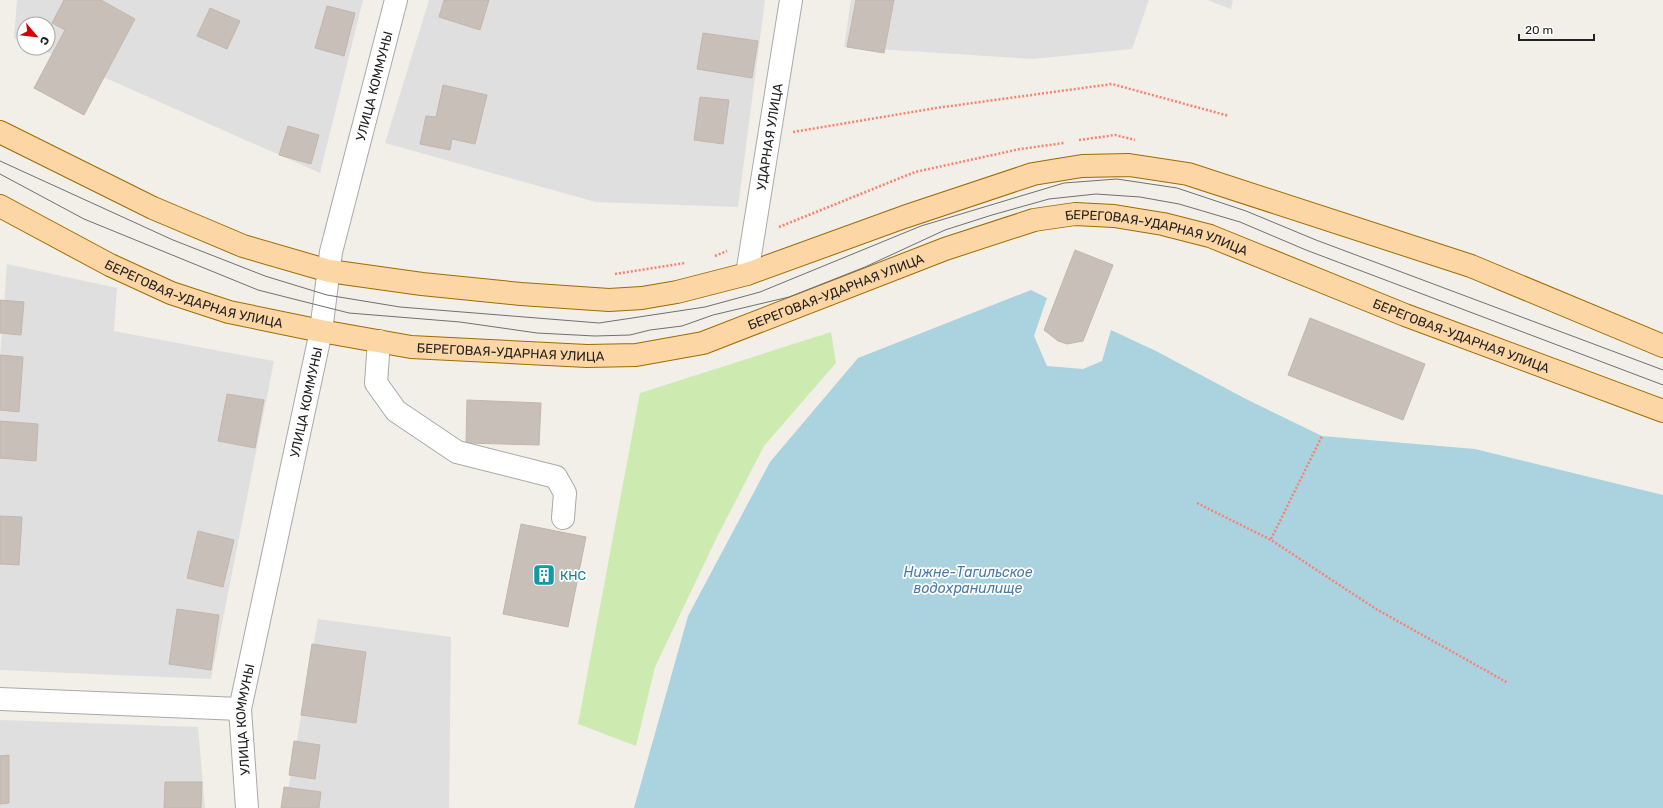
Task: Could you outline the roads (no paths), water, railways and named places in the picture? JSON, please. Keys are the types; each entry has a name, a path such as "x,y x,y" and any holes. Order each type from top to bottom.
{"main road":[{"path":"0,132 153,208 243,246 329,271 422,284 522,294 609,300 642,298 677,292 747,274 912,214 1034,174 1082,166 1129,166 1188,174 1471,266 1663,346"},
{"name":"БЕРЕГОВАЯ-УДАРНАЯ УЛИЦА","path":"0,206 110,265 171,293 229,312 321,331 411,347 587,356 636,355 703,343 945,249 1034,220 1076,214 1121,217 1163,224 1210,236 1405,315 1663,410"}],"street":[{"name":"УЛИЦА КОММУНЫ","path":"247,808 240,708 321,331 331,252 396,0"},
{"name":"УДАРНАЯ УЛИЦА","path":"747,274 791,0"},
{"path":"379,341 376,383 396,411 457,452 556,477 565,493 563,518"},
{"path":"0,699 240,708"}],"water":[{"name":"Нижне-Тагильское водохранилище","path":"1031,290 1047,298 1034,336 1047,366 1083,369 1102,361 1111,330 1156,351 1246,399 1322,436 1475,449 1663,495 1663,808 634,808 688,616 770,462 858,358"}],"tram line":[{"path":"0,161 173,240 265,276 327,295 400,307 599,323 705,307 760,292 921,226 1064,183 1117,179 1177,188 1246,211 1316,240 1663,370"},
{"path":"0,174 84,219 258,290 349,313 460,322 537,333 595,336 630,335 650,330 682,326 713,315 789,297 865,267 945,230 1049,199 1096,194 1140,197 1179,204 1240,222 1306,250 1663,385"}],"place":[{"name":"КНС","path":"544,575"}]}
